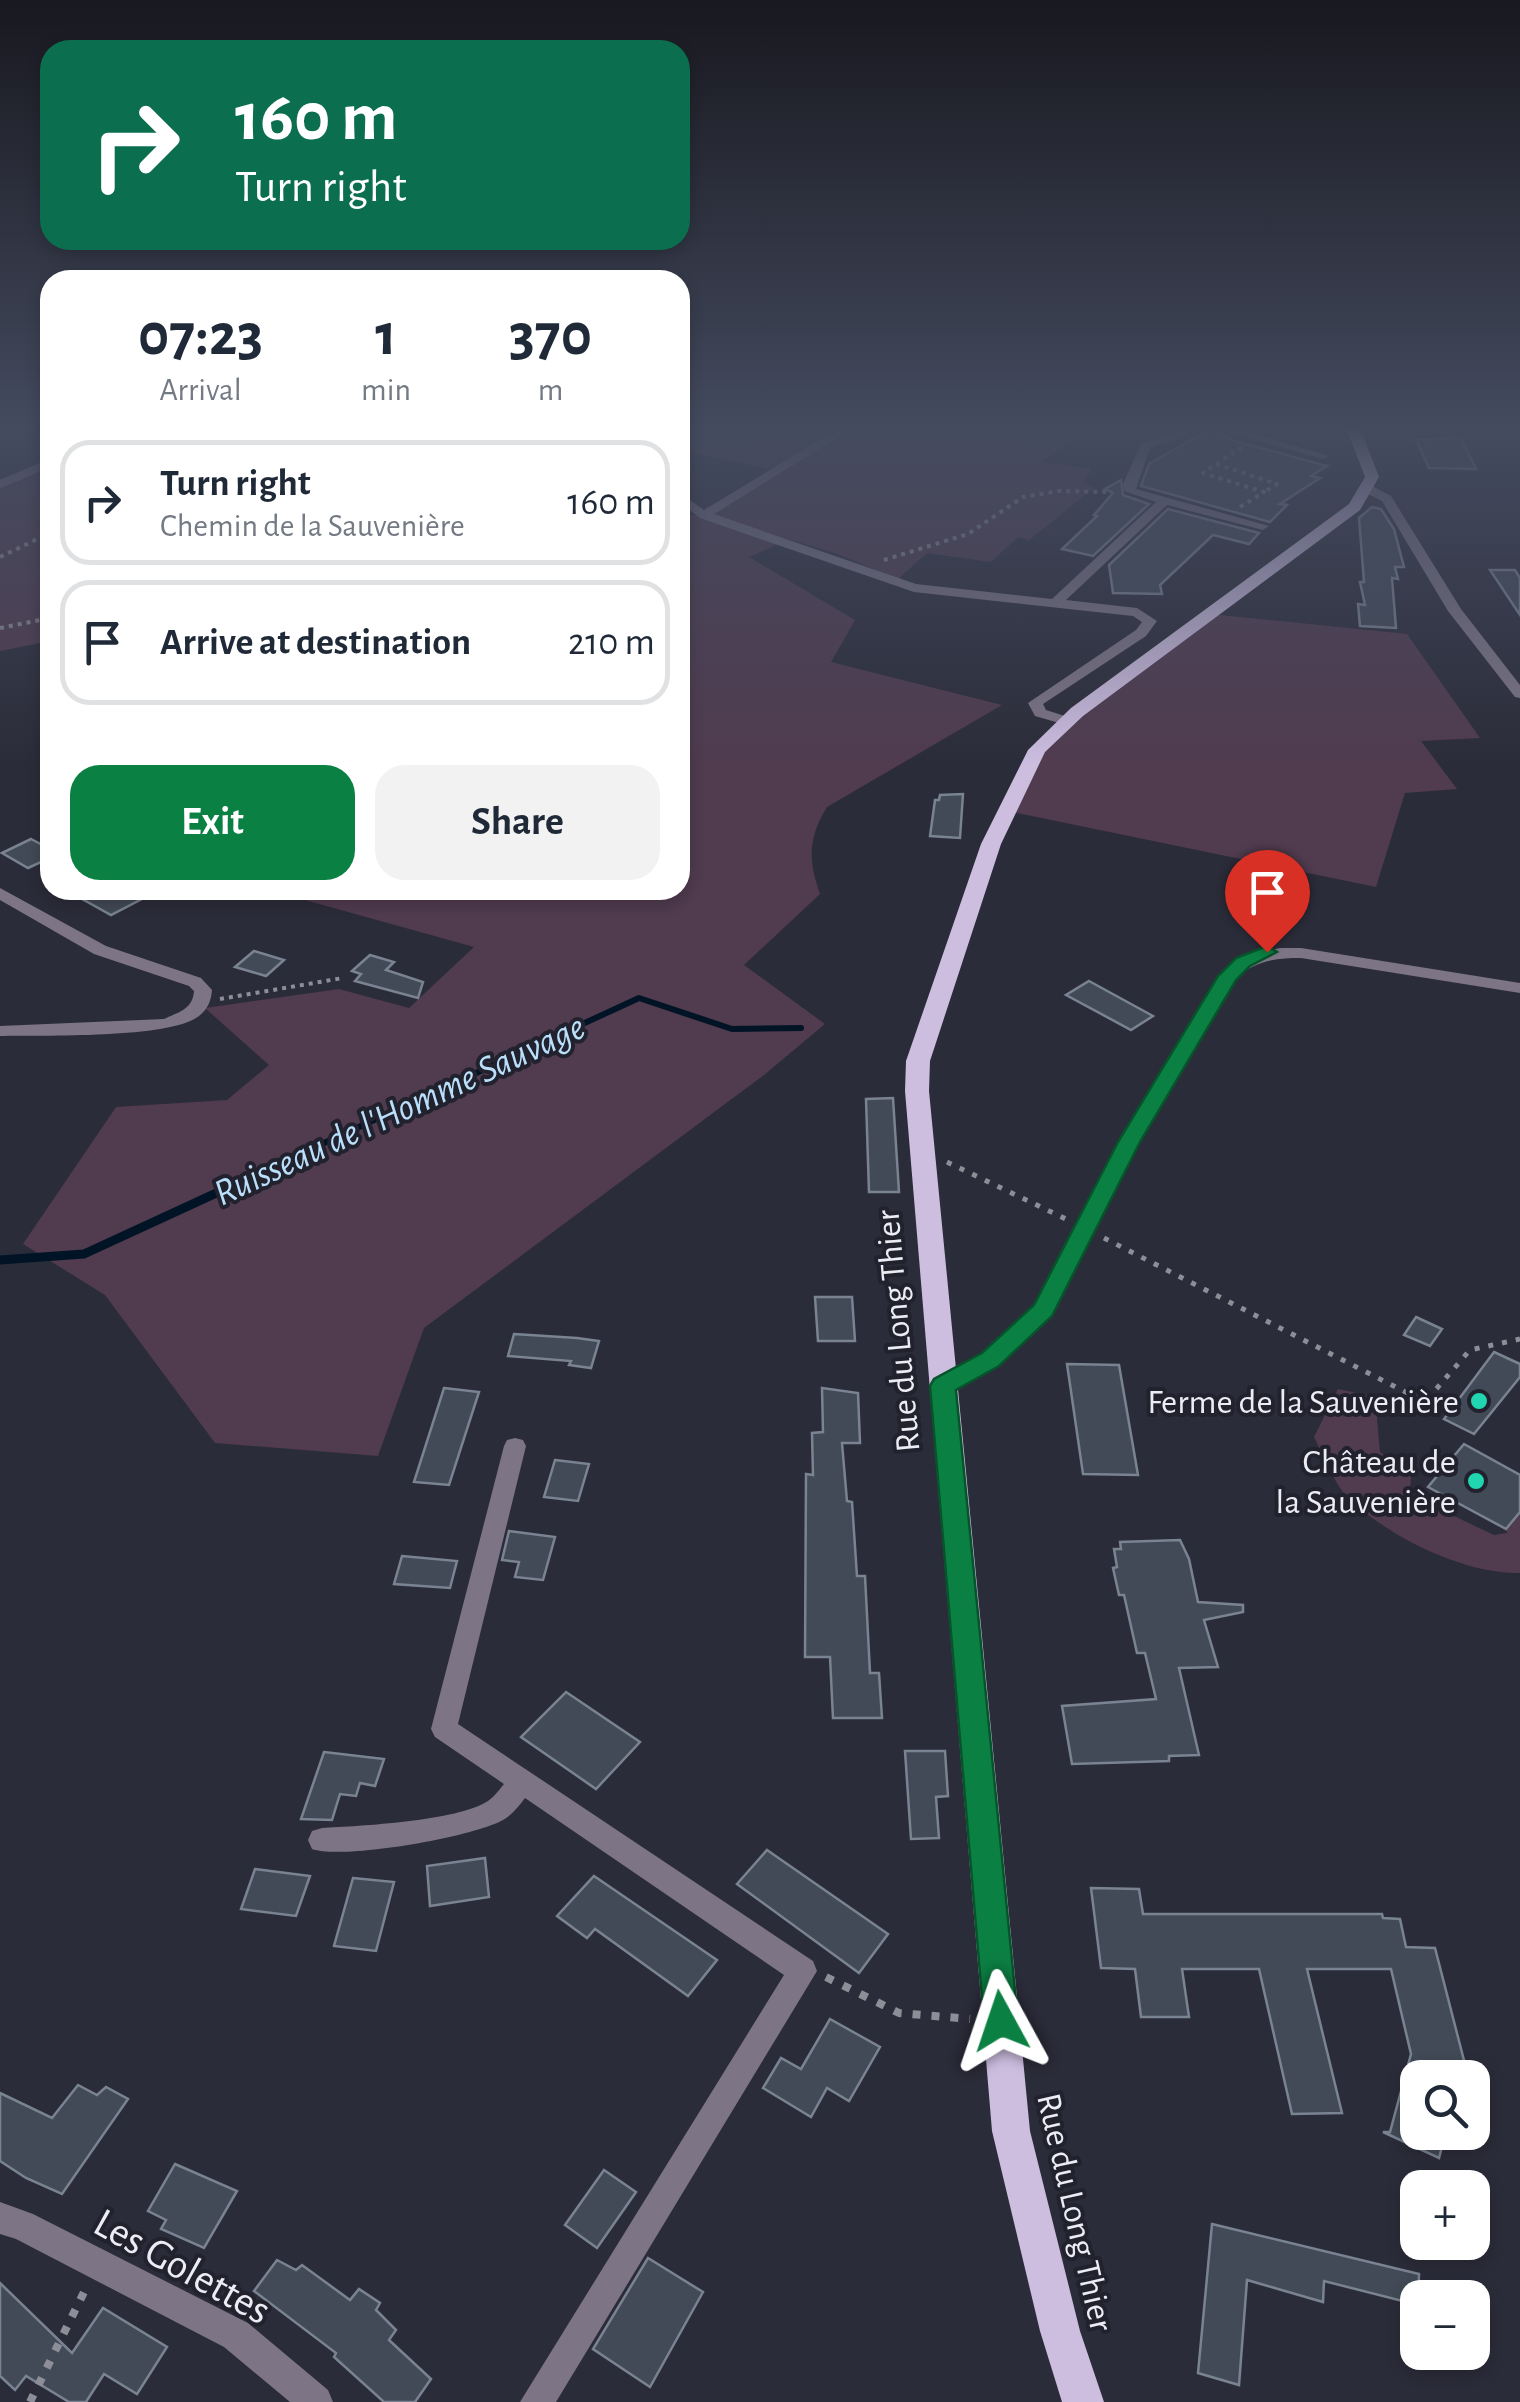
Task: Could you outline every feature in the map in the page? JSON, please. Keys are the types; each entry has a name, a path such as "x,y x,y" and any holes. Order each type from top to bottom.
{"main road":[{"name":"Rue du Long Thier","path":"1083,2402 1060,2331 1011,2131 918,1076 926,1030 991,844 1037,750 1066,721 1309,542"}],"street":[{"path":"783,542 914,588 1137,612 1150,621 1140,633 1035,704 1040,713 1066,721"},
{"path":"1056,603 1121,542"},
{"path":"1414,542 1456,611 1520,694"},
{"path":"0,892 100,950 195,982 203,990 202,1002 191,1014 167,1024 0,1030"},
{"path":"943,1386 990,1360 1044,1310 1129,1142 1228,976 1243,962 1267,952 1301,953 1520,988"},
{"path":"515,1446 444,1730 803,1971 537,2402"},
{"path":"322,1840 350,1840 468,1820 495,1812 523,1782"},
{"name":"Les Golettes","path":"0,2218 22,2225 236,2336 316,2402"}],"path":[{"path":"0,557 31,542"},
{"path":"856,567 941,542"},
{"path":"0,628 40,620"},
{"path":"202,1002 343,978"},
{"path":"922,1150 1425,1402 1470,1350 1520,1339"},
{"path":"803,1971 831,1978 899,2014 1001,2021"},
{"path":"30,2402 96,2265"}],"shaded area":[{"path":"0,542 40,542 40,643 0,651"},
{"path":"690,542 780,543 749,557 855,620 831,662 1002,705 827,807 812,849 820,894 744,965 825,1024 764,1075 424,1328 378,1456 215,1443 105,1295 23,1244 116,1107 227,1100 269,1065 205,1008 339,989 409,1008 474,947 305,900 690,900"},
{"path":"797,542 1012,542 991,562 927,553 898,579"},
{"path":"1210,614 1407,634 1480,738 1421,741 1457,789 1405,793 1376,887 1007,811 1037,750"},
{"path":"1338,1389 1375,1397 1380,1452 1411,1476 1410,1495 1494,1535 1507,1533 1520,1512 1520,1573 1475,1567 1429,1551 1385,1527 1349,1499 1314,1437"}],"building":[{"path":"1069,542 1108,542 1093,556 1062,549"},
{"path":"1133,542 1205,542 1160,585 1162,594 1113,593 1109,565"},
{"path":"1361,542 1397,542 1404,567 1395,567 1398,579 1392,578 1396,628 1360,626 1358,604 1365,605 1360,582 1364,582"},
{"path":"1490,570 1515,570 1520,578 1520,615"},
{"path":"963,794 960,838 930,836 935,800 940,795"},
{"path":"31,839 40,844 40,863 28,868 2,853"},
{"path":"84,900 140,900 111,915"},
{"path":"254,951 284,960 266,976 235,967"},
{"path":"370,955 394,962 386,970 423,982 418,998 355,981 361,974 352,971"},
{"path":"1089,981 1153,1016 1131,1030 1066,995"},
{"path":"893,1098 899,1192 869,1192 866,1099"},
{"path":"815,1297 852,1297 855,1341 818,1341"},
{"path":"1416,1317 1442,1329 1430,1346 1404,1335"},
{"path":"514,1334 599,1341 591,1368 569,1365 571,1361 508,1356"},
{"name":"Ferme de la Sauvenière","path":"1494,1352 1520,1364 1520,1377 1474,1434 1444,1419"},
{"path":"1067,1364 1119,1365 1138,1475 1083,1474"},
{"path":"444,1388 479,1392 449,1485 414,1482"},
{"path":"822,1388 858,1393 860,1443 842,1443 847,1501 852,1502 857,1576 865,1576 870,1673 879,1673 882,1718 833,1718 830,1657 805,1657 806,1474 813,1475 812,1433 823,1432"},
{"name":"Château de la Sauvenière","path":"1464,1444 1520,1475 1520,1512 1506,1529 1428,1487"},
{"path":"555,1460 589,1464 578,1501 544,1497"},
{"path":"509,1531 555,1537 543,1580 515,1577 519,1562 502,1560"},
{"path":"1180,1540 1189,1559 1198,1602 1243,1605 1243,1612 1204,1620 1218,1667 1179,1668 1199,1755 1169,1756 1169,1761 1072,1764 1062,1706 1156,1699 1145,1653 1137,1653 1124,1595 1119,1595 1113,1568 1117,1567 1114,1549 1121,1549 1120,1542"},
{"path":"402,1556 457,1561 450,1588 394,1584"},
{"path":"566,1692 640,1742 596,1789 521,1737"},
{"path":"905,1751 945,1751 948,1796 936,1797 939,1838 911,1839"},
{"path":"324,1752 384,1759 375,1786 360,1783 356,1796 340,1794 332,1820 301,1819"},
{"path":"767,1850 888,1934 859,1973 737,1884"},
{"path":"485,1858 489,1897 430,1906 427,1866"},
{"path":"255,1869 310,1876 296,1916 241,1909"},
{"path":"594,1876 717,1960 688,1996 595,1929 587,1938 557,1916"},
{"path":"353,1878 394,1882 376,1951 334,1946"},
{"path":"1091,1888 1139,1889 1143,1914 1382,1914 1383,1918 1400,1919 1406,1947 1435,1948 1464,2060 1409,2060 1391,1969 1307,1969 1342,2113 1292,2114 1259,1969 1182,1969 1189,2017 1141,2017 1135,1969 1101,1968"},
{"path":"830,2019 880,2047 849,2101 827,2088 811,2117 763,2088 781,2058 801,2069"},
{"path":"78,2085 97,2095 106,2087 128,2099 62,2194 0,2161 0,2093 52,2118"},
{"path":"1400,2095 1400,2140 1383,2132 1390,2132"},
{"path":"1422,2150 1441,2150 1439,2158"},
{"path":"175,2164 237,2191 204,2248 161,2229 166,2220 148,2211"},
{"path":"604,2170 636,2192 597,2248 565,2225"},
{"path":"1212,2224 1419,2274 1419,2280 1400,2280 1400,2300 1324,2281 1323,2302 1247,2280 1239,2385 1198,2373"},
{"path":"648,2258 703,2292 650,2387 593,2349"},
{"path":"277,2260 296,2270 302,2265 350,2300 359,2289 380,2303 376,2310 396,2330 389,2340 431,2379 415,2402 384,2402 334,2357 336,2353 254,2291"},
{"path":"0,2283 72,2353 103,2308 167,2347 137,2394 104,2374 86,2402 69,2402 26,2376 15,2390 0,2376"}],"waterway":[{"name":"Ruisseau de l'Homme Sauvage","path":"298,1155 639,998 732,1029 801,1028"},
{"name":"Ruisseau de l'Homme Sauvage","path":"0,1260 84,1254 303,1153"}],"place":[{"name":"Ferme de la Sauvenière","path":"1479,1401"},
{"name":"Château de la Sauvenière","path":"1476,1481"}],"route":[{"path":"1001,2021 943,1386 990,1360 1044,1310 1093,1207 1228,976 1243,962 1267,952"}]}
